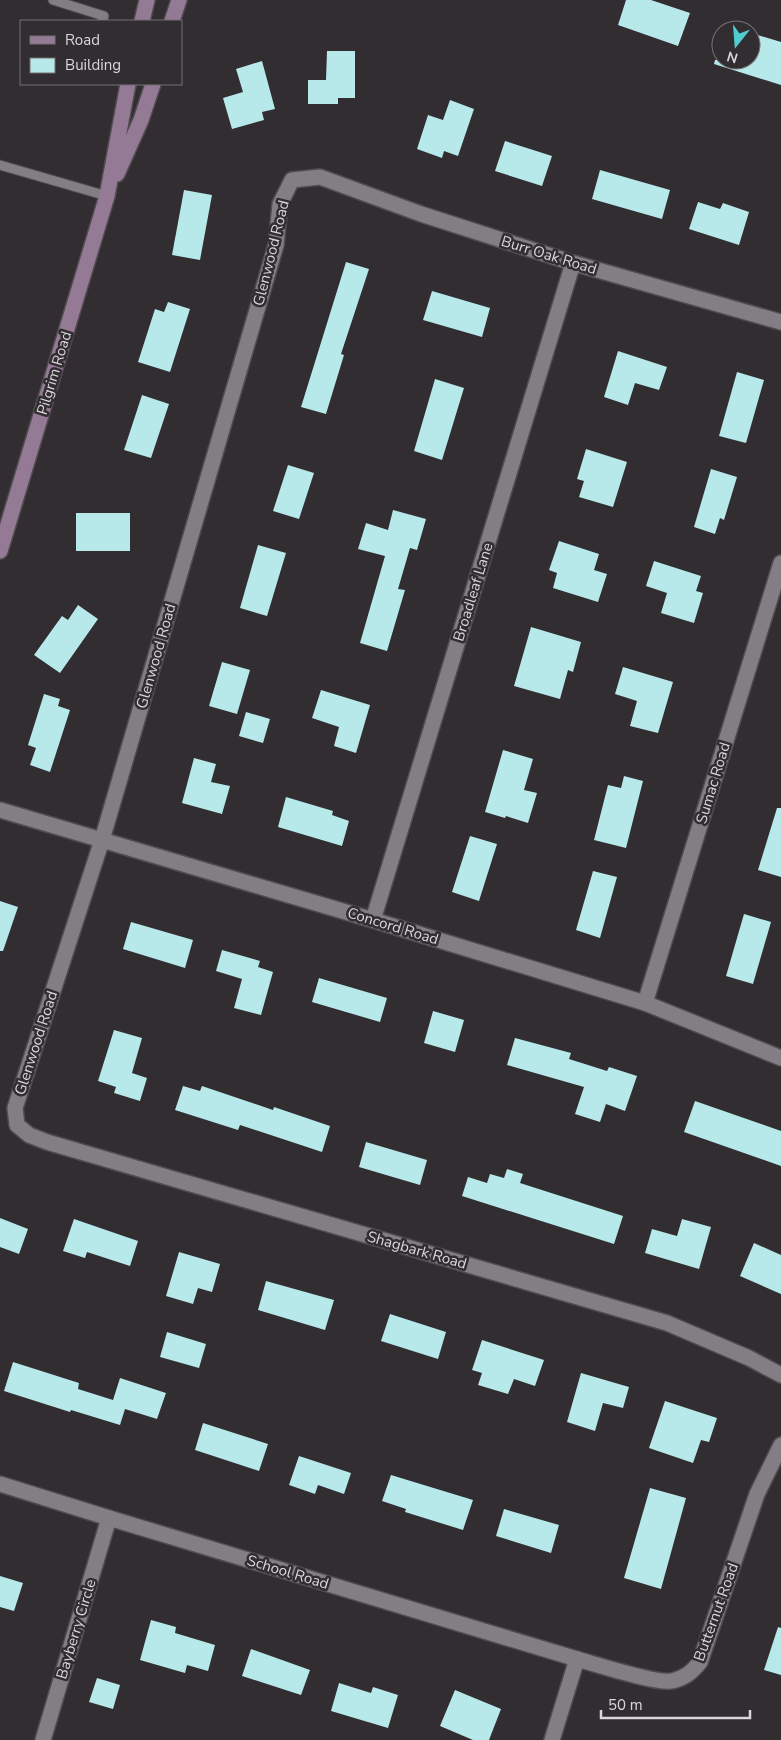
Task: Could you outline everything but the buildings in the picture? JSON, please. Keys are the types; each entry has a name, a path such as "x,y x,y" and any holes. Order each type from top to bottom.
{"street":[{"path":"142,20 147,0"},
{"path":"172,20 179,0"},
{"name":"Pilgrim Road","path":"0,551 107,196 128,85"},
{"name":"Pilgrim Road","path":"107,196 141,120 153,85"},
{"name":"Burr Oak Road","path":"320,177 421,214 573,263 781,322"},
{"name":"Glenwood Road","path":"47,1142 29,1135 17,1125 15,1108 102,840 276,245 280,204 292,180 320,177"},
{"name":"Broadleaf Lane","path":"373,920 573,263"},
{"name":"Sumac Road","path":"645,1003 781,563"},
{"name":"Concord Road","path":"0,810 373,920 645,1003 781,1058"},
{"name":"Shagbark Road","path":"47,1142 667,1322 749,1358 781,1375"},
{"name":"Butternut Road","path":"577,1659 646,1678 670,1682 689,1675 700,1662 757,1494 781,1445"},
{"name":"School Road","path":"0,1484 577,1659"},
{"name":"Bayberry Circle","path":"43,1740 109,1518"},
{"path":"552,1740 577,1659"}],"lane":[{"path":"53,0 104,16 102,20"},
{"path":"86,10 89,0"},
{"path":"0,165 107,196"}]}
